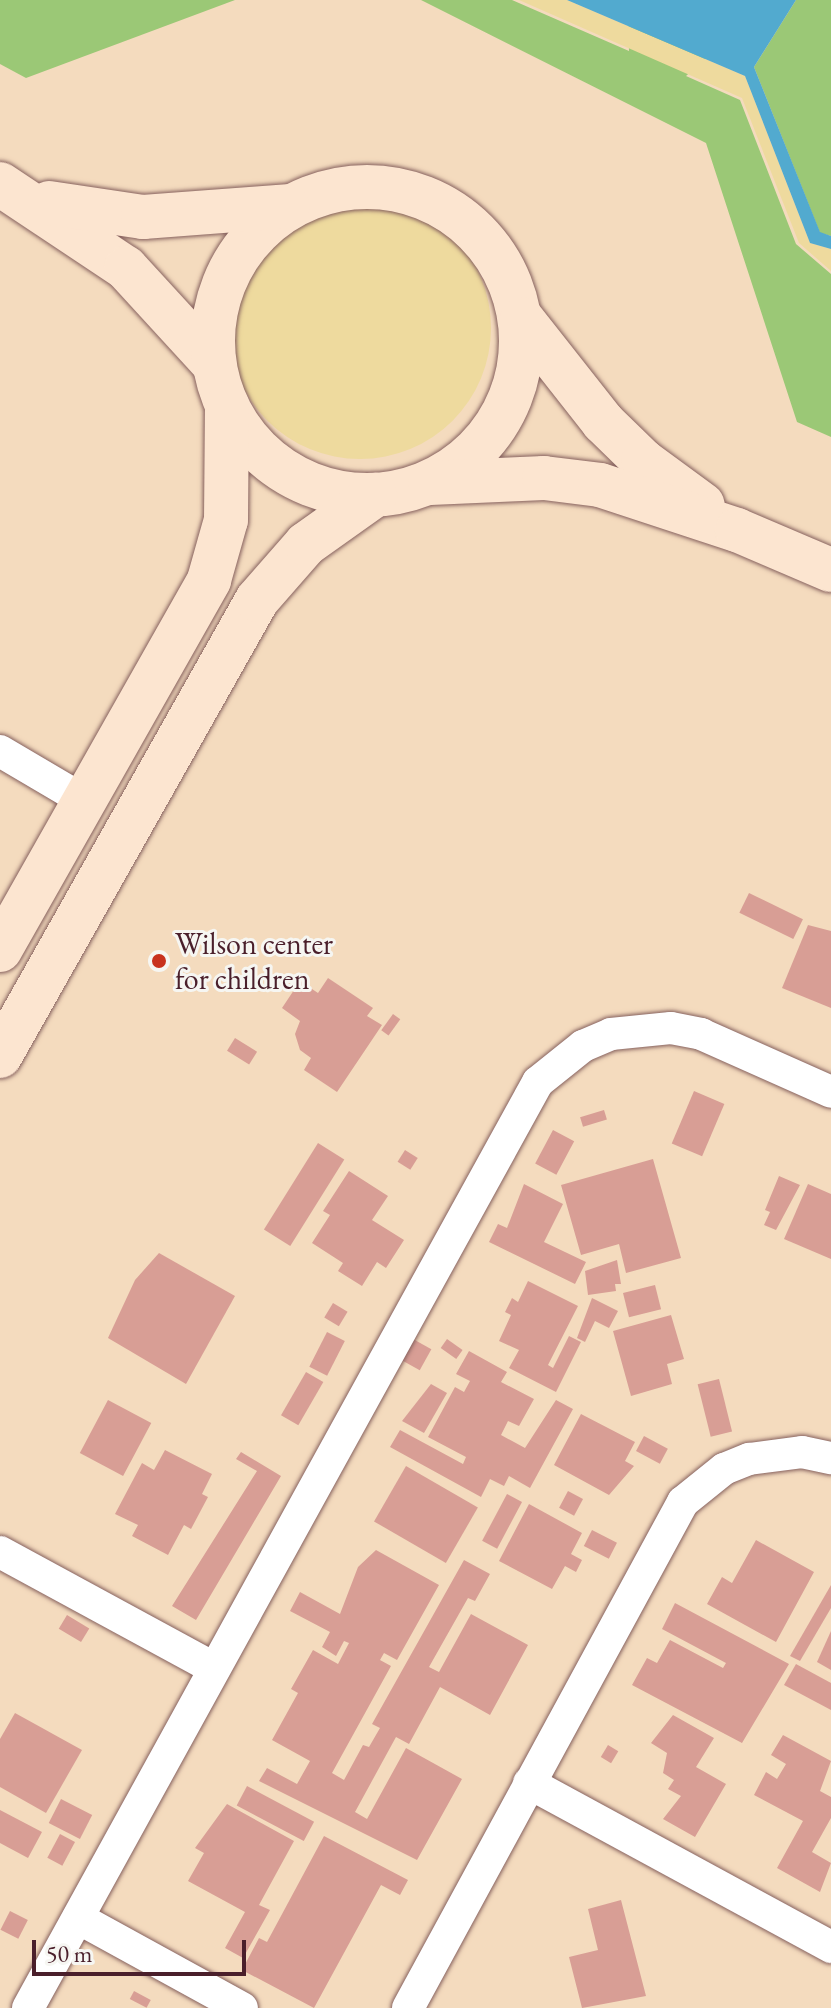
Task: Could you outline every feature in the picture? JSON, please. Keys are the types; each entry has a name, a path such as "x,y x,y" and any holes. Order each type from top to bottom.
{"main road":[{"path":"430,483 465,462 493,433 506,410 523,359 522,319 509,277 492,250 445,209 386,187 322,192 288,206 257,232 235,259 213,325 213,363 227,406 246,437 272,463 327,489 375,495 430,483 572,480 627,492 737,530 831,570"},
{"path":"14,191 125,217 288,206"},
{"path":"14,191 141,282 213,363"},
{"path":"522,319 566,380 613,432 737,530"},
{"path":"0,950 209,580 226,520 227,406"},
{"path":"8,1043 257,600 306,544 375,495"},
{"path":"8,1043 23,980 68,895 66,878 50,862"}],"street":[{"path":"0,751 85,801"},
{"path":"28,2008 521,1107 559,1061 611,1034 671,1028 701,1034 831,1092"},
{"path":"408,2008 683,1502 713,1476 749,1459 802,1452 831,1458"},
{"path":"0,1552 214,1668"},
{"path":"529,1783 831,1947"},
{"path":"78,1918 242,2008"}],"green space":[{"path":"0,0 235,0 26,78 0,64"},
{"path":"421,0 512,0 629,51 628,9 732,34 686,76 740,100 796,244 831,274 831,437 797,422 706,143"},
{"path":"796,0 831,0 831,236 820,233 754,67"}],"sand":[{"path":"519,0 567,0 745,76 810,243 831,249 831,271 799,243 742,98"},
{"path":"360,197 410,207 433,219 453,235 469,255 481,278 491,328 481,378 469,401 453,421 433,437 410,449 360,459 310,449 287,437 267,421 251,401 239,378 229,328 239,278 251,255 267,235 287,219 310,207"}],"water":[{"path":"567,0 796,0 754,67 820,232 831,236 831,249 810,243 745,76"}],"building":[{"path":"749,893 803,919 793,939 739,913"},
{"path":"808,925 831,931 831,1008 782,988"},
{"path":"328,978 373,1008 367,1016 382,1025 337,1092 304,1070 311,1058 300,1050 295,1034 300,1021 282,1008 300,981 318,993"},
{"path":"393,1014 400,1019 389,1035 381,1030"},
{"path":"235,1038 257,1052 249,1064 227,1051"},
{"path":"694,1091 724,1104 702,1156 672,1143"},
{"path":"604,1110 607,1120 583,1127 580,1117"},
{"path":"553,1130 574,1141 556,1175 535,1164"},
{"path":"318,1143 344,1159 290,1246 264,1230"},
{"path":"405,1150 418,1158 410,1170 398,1162"},
{"path":"653,1159 681,1258 626,1273 619,1244 581,1255 561,1185"},
{"path":"349,1171 388,1196 372,1220 404,1240 386,1268 377,1262 362,1286 338,1271 343,1263 312,1243 330,1215 323,1211"},
{"path":"779,1176 800,1185 776,1230 764,1225 770,1212 765,1210"},
{"path":"524,1184 563,1204 544,1242 586,1262 575,1284 489,1242 498,1224 507,1228"},
{"path":"808,1184 831,1194 831,1259 784,1239"},
{"path":"159,1253 235,1296 186,1384 108,1338 135,1280"},
{"path":"617,1260 621,1284 615,1284 616,1291 588,1295 585,1271"},
{"path":"528,1281 578,1306 548,1365 553,1368 569,1336 581,1342 556,1392 509,1368 519,1350 499,1341 511,1315 505,1312 512,1298 518,1302"},
{"path":"655,1285 661,1309 629,1317 623,1293"},
{"path":"592,1298 618,1311 609,1328 595,1321 585,1342 577,1338"},
{"path":"333,1303 348,1312 339,1326 324,1318"},
{"path":"671,1315 684,1359 667,1364 672,1384 631,1396 613,1331"},
{"path":"327,1332 345,1341 327,1376 309,1367"},
{"path":"413,1339 431,1349 420,1370 401,1360"},
{"path":"447,1339 463,1350 456,1359 441,1348"},
{"path":"469,1351 507,1372 501,1382 534,1399 519,1426 508,1421 501,1435 525,1448 556,1400 573,1409 530,1488 509,1476 504,1486 490,1479 481,1497 390,1447 400,1430 463,1464 466,1457 428,1437 455,1387 464,1392 470,1381 456,1374"},
{"path":"306,1372 323,1382 298,1425 281,1415"},
{"path":"719,1379 732,1431 711,1437 698,1384"},
{"path":"431,1384 447,1393 424,1433 402,1421"},
{"path":"108,1400 151,1423 123,1476 80,1453"},
{"path":"581,1414 635,1442 625,1461 634,1466 609,1495 554,1465"},
{"path":"644,1436 668,1449 660,1464 636,1451"},
{"path":"165,1450 212,1474 202,1494 208,1497 191,1529 184,1525 168,1555 132,1536 138,1525 115,1514 142,1463 154,1470"},
{"path":"241,1452 281,1476 196,1620 172,1606 257,1471 236,1459"},
{"path":"406,1466 478,1508 446,1563 374,1521"},
{"path":"568,1491 583,1499 574,1516 559,1508"},
{"path":"507,1494 522,1502 497,1549 482,1541"},
{"path":"529,1504 582,1533 571,1554 582,1560 576,1572 565,1566 552,1589 499,1561"},
{"path":"592,1530 617,1543 609,1559 584,1546"},
{"path":"756,1540 814,1572 776,1642 707,1604 722,1577 732,1583"},
{"path":"376,1550 439,1585 397,1660 384,1653 380,1660 391,1666 332,1773 344,1780 363,1745 369,1747 380,1728 372,1724 464,1560 490,1574 475,1601 468,1598 429,1667 439,1672 471,1614 528,1645 490,1715 440,1687 409,1744 396,1737 355,1812 367,1819 406,1748 462,1779 417,1860 259,1781 267,1768 297,1784 310,1761 272,1740 298,1693 291,1689 313,1650 338,1664 349,1643 344,1641 336,1656 322,1647 330,1632 290,1611 300,1592 340,1614 358,1567"},
{"path":"831,1585 831,1608 800,1661 790,1656"},
{"path":"675,1603 789,1664 742,1743 632,1685 647,1658 657,1663 670,1640 723,1668 726,1663 662,1629"},
{"path":"67,1615 89,1628 81,1642 59,1629"},
{"path":"831,1631 831,1670 817,1662"},
{"path":"796,1664 831,1683 831,1710 784,1685"},
{"path":"15,1713 82,1750 46,1813 0,1787 0,1739"},
{"path":"673,1715 714,1738 696,1767 726,1784 695,1837 663,1819 681,1796 668,1789 674,1780 663,1773 667,1753 651,1743"},
{"path":"783,1735 831,1761 820,1791 831,1797 831,1818 812,1852 831,1863 820,1892 777,1868 803,1821 754,1795 766,1772 777,1779 786,1764 771,1755"},
{"path":"608,1745 618,1751 611,1763 601,1757"},
{"path":"247,1786 314,1822 304,1841 237,1805"},
{"path":"61,1799 92,1815 80,1839 49,1823"},
{"path":"227,1804 294,1841 259,1905 270,1910 243,1958 225,1948 245,1912 188,1881 204,1853 195,1848"},
{"path":"0,1810 42,1832 28,1858 0,1843"},
{"path":"60,1834 75,1842 62,1866 47,1858"},
{"path":"324,1836 408,1880 400,1895 381,1885 314,2008 242,1970 259,1938 267,1942"},
{"path":"621,1900 646,1996 582,2008 569,1957 598,1950 588,1909"},
{"path":"10,1911 28,1920 18,1939 0,1930"},
{"path":"134,1991 151,2000 147,2008 130,1999"}],"place":[{"name":"Wilson center for children","path":"159,961"}]}
